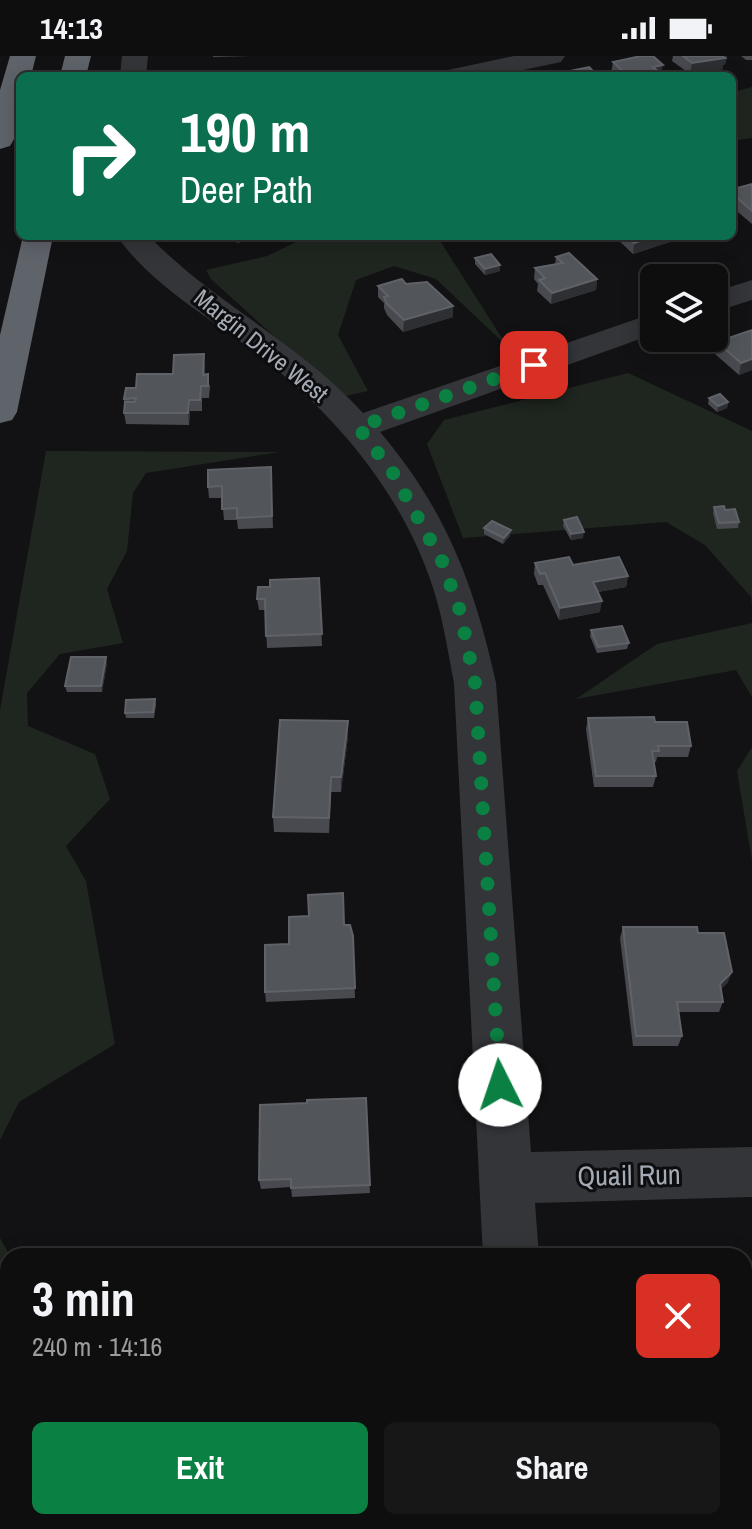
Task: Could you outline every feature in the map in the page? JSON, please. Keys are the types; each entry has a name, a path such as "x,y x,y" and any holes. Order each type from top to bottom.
{"highway":[{"path":"0,140 16,82"},
{"path":"0,412 37,240"}],"street":[{"path":"476,72 552,56"},
{"name":"Margin Drive West","path":"136,240 161,267 290,363 358,427 393,473 442,561 460,611 475,683 510,1248"},
{"path":"728,298 752,290"},
{"path":"358,427 640,328"},
{"name":"Quail Run","path":"506,1178 752,1172"}],"shaded area":[{"path":"752,87 752,138 736,140 736,91"},
{"path":"301,240 440,240 507,346 436,279 394,266 356,280 338,335 368,391 341,397 211,279 206,270 267,256"},
{"path":"628,373 752,431 752,606 751,597 705,545 666,522 463,538 427,444 444,420"},
{"path":"46,451 280,452 146,473 133,493 127,551 107,589 123,643 60,654 27,693 28,726 95,754 110,799 66,846 86,881 115,1044 19,1102 0,1140 0,710"},
{"path":"752,623 752,697 736,670 576,699 657,644"},
{"path":"752,747 752,861 737,771"}],"building":[{"path":"653,56 663,65 653,67 659,72 624,72 613,62"},
{"path":"683,56 722,56 725,58 692,63"},
{"path":"589,67 594,72 565,72"},
{"path":"752,184 752,211 736,197 737,188"},
{"path":"569,253 597,279 552,293 539,280 545,278 535,268 563,263 556,257"},
{"path":"491,254 500,265 485,269 475,258"},
{"path":"402,279 406,284 427,282 453,306 404,320 387,304 384,297 388,296 378,286"},
{"path":"752,330 752,359 741,363 728,352 728,338"},
{"path":"204,354 203,375 208,374 208,386 201,386 200,400 189,400 188,413 124,413 125,402 135,402 136,398 124,399 126,388 136,388 137,374 173,374 174,355"},
{"path":"720,394 728,402 718,406 709,398"},
{"path":"271,467 272,516 237,518 237,508 222,509 222,486 208,487 208,470"},
{"path":"724,506 725,510 735,509 739,522 719,523 714,507"},
{"path":"577,517 584,532 571,534 564,520"},
{"path":"492,521 511,530 504,538 484,528"},
{"path":"569,557 573,565 619,557 628,576 593,582 602,601 560,608 545,573 540,574 535,563"},
{"path":"319,578 322,634 266,636 265,599 257,599 258,587 270,587 270,580"},
{"path":"622,626 629,643 598,647 591,630"},
{"path":"71,657 106,657 101,686 65,686"},
{"path":"155,699 153,712 125,713 126,700"},
{"path":"654,717 655,722 687,722 691,746 658,746 659,751 652,751 656,776 596,776 588,718"},
{"path":"280,720 348,721 341,777 331,777 329,818 273,817"},
{"path":"343,893 344,925 350,925 353,936 355,988 265,992 265,945 289,944 289,917 309,916 308,895"},
{"path":"623,927 697,927 698,933 724,933 732,972 720,984 723,1002 677,1002 682,1036 636,1036"},
{"path":"366,1098 370,1185 291,1188 291,1179 259,1180 260,1105"}],"route":[{"path":"500,1085 475,683 460,611 442,561 393,473 358,427 534,365"}]}
